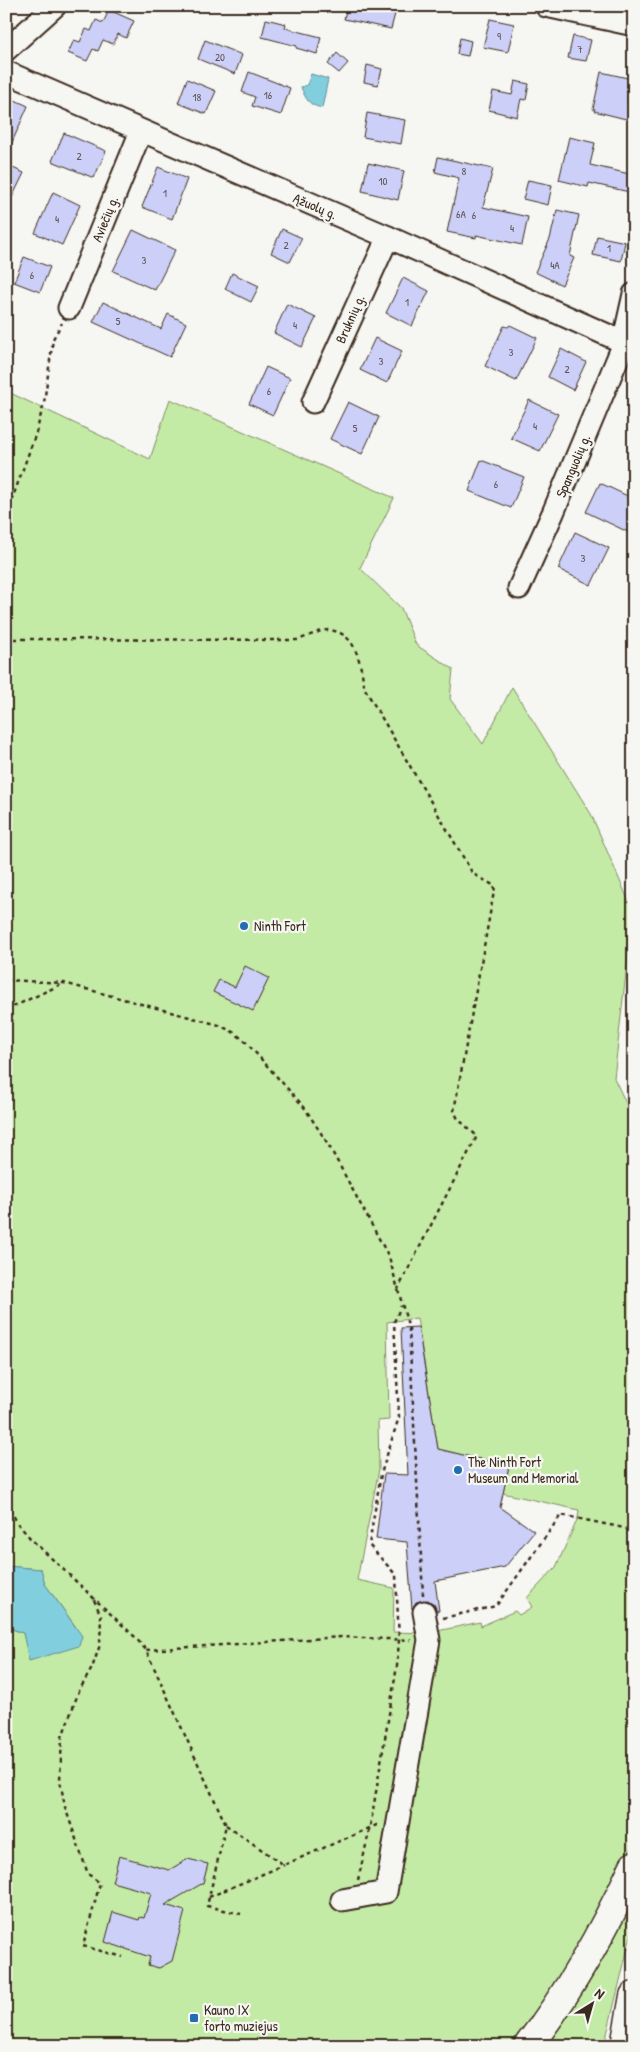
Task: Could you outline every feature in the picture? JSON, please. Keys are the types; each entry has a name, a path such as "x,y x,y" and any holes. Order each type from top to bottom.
{"highway":[{"path":"528,2046 561,2001 590,1954 634,1866"},
{"path":"626,2035 634,1996"}],"street":[{"path":"6,50 55,6"},
{"path":"546,6 634,25"},
{"name":"Ąžuolų g.","path":"6,72 388,237 628,333"},
{"name":"Aviečių g.","path":"69,308 141,131"},
{"name":"Bruknių g.","path":"313,402 388,237"},
{"name":"Spanguolių g.","path":"519,588 553,513 628,333 634,294"},
{"path":"342,1900 386,1892 429,1640 425,1617"}],"path":[{"path":"6,516 36,433 44,403 54,339 69,308"},
{"path":"6,639 298,640 328,630 343,635 354,646 360,657 365,689 473,874 495,886 454,1112 458,1119 477,1136 398,1289"},
{"path":"6,980 64,983 205,1020 233,1032 244,1040 304,1107 328,1144 388,1257 409,1329 425,1617 496,1606 560,1515 634,1530"},
{"path":"6,1010 64,983"},
{"path":"342,1900 357,1886 370,1828 397,1666 399,1640 396,1575 369,1545 381,1474 399,1417 394,1322 402,1304"},
{"path":"6,1502 18,1524 31,1539 135,1637 146,1650 226,1825 284,1865"},
{"path":"92,1597 101,1616 100,1645 92,1668 79,1691 62,1737 60,1780 65,1806 88,1874 100,1884 83,1946 123,1957"},
{"path":"146,1650 341,1637 399,1640"},
{"path":"209,1897 399,1816"},
{"path":"226,1825 207,1906 241,1914"}],"green space":[{"path":"6,391 150,459 170,399 394,498 360,568 401,608 416,645 453,669 450,699 483,744 512,687 591,814 633,911 614,1078 634,1120 634,1842 602,1909 518,2046 6,2046 6,1633 12,1629 23,1633 30,1661 76,1627 45,1584 41,1569 6,1566","holes":["417,1318 438,1449 509,1466 503,1493 579,1510 578,1518 556,1567 527,1598 532,1607 519,1615 515,1611 481,1626 480,1622 428,1633 393,1632 394,1588 357,1580 379,1469 378,1421 389,1420 387,1322"]},
{"path":"634,1885 634,1923 604,2046 536,2046"}],"water":[{"path":"311,74 328,79 322,108 308,101 301,87 307,85"},
{"path":"6,1566 41,1569 45,1584 82,1636 79,1646 29,1661 23,1633 12,1629 6,1633"}],"building":[{"path":"347,6 397,6 391,29 344,19"},
{"path":"109,10 134,21 126,38 118,34 113,44 103,40 98,51 93,49 87,61 68,53 74,40 80,42 86,29 91,31 96,20 103,23"},
{"path":"266,19 286,24 285,28 321,37 317,54 296,48 297,46 262,37"},
{"path":"490,19 514,24 508,52 483,47"},
{"path":"573,36 591,40 586,61 568,58"},
{"path":"460,38 471,41 468,56 457,54"},
{"path":"205,40 242,55 235,74 198,59"},
{"path":"337,53 348,63 339,73 328,64"},
{"path":"367,65 382,69 378,85 364,82"},
{"path":"249,72 290,88 281,115 252,106 255,97 242,92"},
{"path":"601,72 632,79 627,102 634,104 630,120 594,111"},
{"path":"187,79 216,91 206,114 178,103"},
{"path":"515,81 529,84 526,100 521,99 517,117 489,110 493,91 512,95"},
{"path":"6,96 28,106 6,156"},
{"path":"367,113 405,120 401,144 363,137"},
{"path":"64,133 106,151 94,178 52,161"},
{"path":"569,137 595,143 590,165 634,175 634,193 589,183 588,187 559,180"},
{"path":"438,157 493,169 483,207 528,217 522,245 476,235 476,238 447,232 459,178 435,172"},
{"path":"368,163 404,171 398,200 362,191"},
{"path":"6,165 24,173 6,210"},
{"path":"158,167 187,179 172,219 142,207"},
{"path":"528,180 552,185 548,205 523,199"},
{"path":"53,192 80,205 62,245 35,233"},
{"path":"557,210 579,215 570,256 574,258 562,285 535,272 550,239"},
{"path":"282,229 302,238 290,262 271,253"},
{"path":"133,230 175,250 155,290 113,271"},
{"path":"597,236 625,242 621,261 593,255"},
{"path":"24,257 50,267 40,292 14,282"},
{"path":"232,273 259,286 251,302 225,289"},
{"path":"403,278 429,291 412,326 386,313"},
{"path":"103,302 161,329 168,314 186,323 170,357 93,322"},
{"path":"287,304 316,318 302,347 274,333"},
{"path":"510,325 537,338 516,381 485,366 504,326 508,327"},
{"path":"375,338 402,351 387,383 360,370"},
{"path":"561,349 586,362 573,390 548,377"},
{"path":"266,367 290,378 273,415 249,404"},
{"path":"529,400 558,414 540,451 511,438"},
{"path":"348,402 379,417 362,454 330,439"},
{"path":"481,460 524,477 511,508 469,491"},
{"path":"600,483 634,499 634,525 630,533 586,512"},
{"path":"575,532 609,548 591,585 558,569"},
{"path":"245,966 269,978 253,1011 213,992 219,980 235,987"},
{"name":"The Ninth Fort Museum and Memorial","path":"418,1327 438,1449 509,1466 500,1507 534,1531 505,1567 435,1581 439,1611 428,1600 416,1602 412,1609 407,1542 376,1539 384,1474 408,1475 401,1328"},
{"path":"119,1856 169,1870 188,1859 208,1864 203,1883 165,1905 185,1911 172,1961 159,1968 148,1965 150,1957 105,1942 113,1912 139,1920 140,1917 144,1918 151,1893 112,1882"}],"place":[{"name":"Ninth Fort","path":"244,926"},
{"name":"The Ninth Fort Museum and Memorial","path":"458,1470"},
{"name":"Kauno IX forto muziejus","path":"194,2018"}]}
